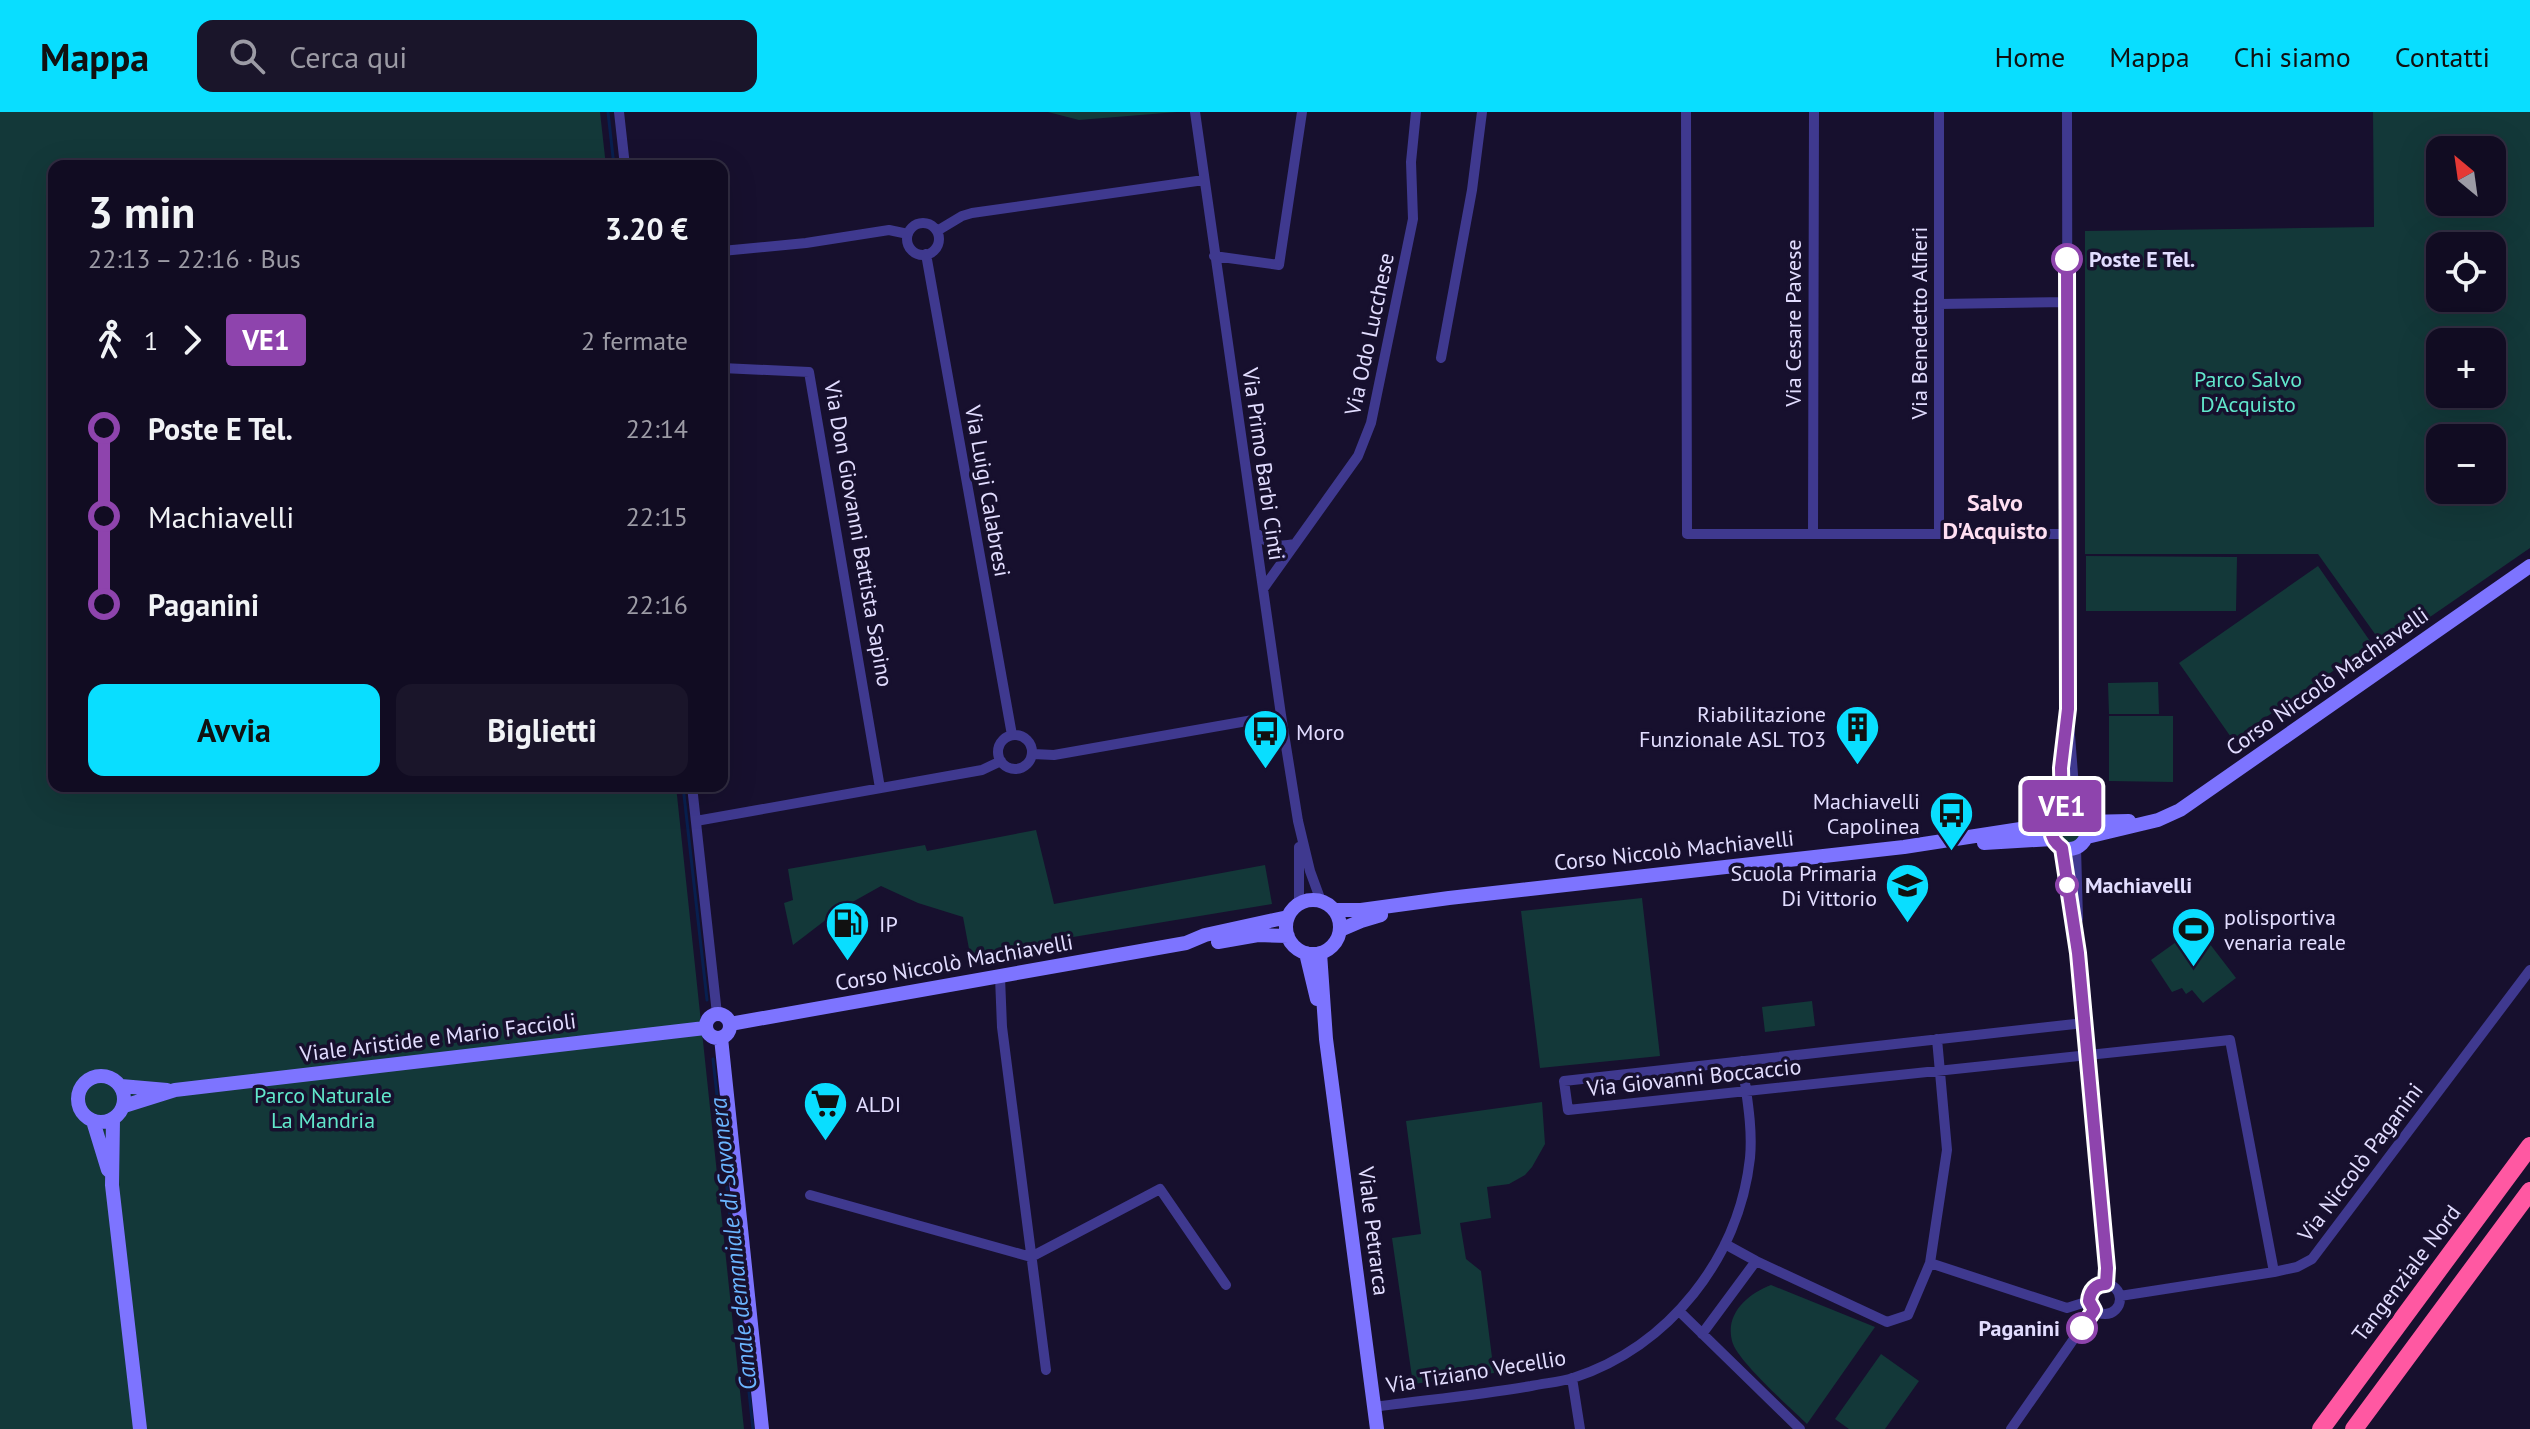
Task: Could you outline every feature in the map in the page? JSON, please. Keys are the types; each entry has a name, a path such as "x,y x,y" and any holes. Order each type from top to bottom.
{"highway":[{"name":"Tangenziale Nord","path":"2321,1429 2530,1146"},
{"path":"2354,1429 2530,1191"}],"street":[{"path":"619,112 624,160"},
{"name":"Via Primo Barbi Cinti","path":"1195,112 1281,715 1298,821 1321,901"},
{"path":"1214,256 1279,265 1302,112"},
{"name":"Via Odo Lucchese","path":"1263,589 1358,456 1371,423 1413,219 1411,162 1416,112"},
{"path":"1441,358 1472,190 1482,112"},
{"path":"1686,112 1687,534 2069,534"},
{"name":"Via Cesare Pavese","path":"1813,534 1814,112"},
{"name":"Via Benedetto Alfieri","path":"1939,112 1939,534"},
{"path":"2067,112 2069,831 2107,1258 2106,1284"},
{"path":"937,231 972,213 1204,180"},
{"path":"918,224 929,224 937,231 937,245 926,254 911,250 908,234 918,224"},
{"path":"728,250 806,243 889,230 908,234"},
{"name":"Via Luigi Calabresi","path":"926,254 1012,735"},
{"path":"1939,304 2068,302"},
{"name":"Via Don Giovanni Battista Sapino","path":"728,368 809,372 880,788"},
{"path":"1254,532 1268,544 1281,547 1295,544"},
{"name":"Corso Niccolò Machiavelli","path":"1335,910 1361,910 2158,820 2180,810 2530,566"},
{"path":"1033,754 1054,755 1281,715"},
{"path":"1017,735 1027,739 1033,754 1028,764 1019,769 1009,768 1001,761 998,751 1006,737 1017,735"},
{"path":"696,821 982,770 1001,761"},
{"path":"693,792 717,1014"},
{"name":"Via Primo Barbi Cinti","path":"1298,821 1299,904"},
{"name":"Corso Niccolò Machiavelli","path":"1340,930 1361,921 1449,898"},
{"path":"1306,900 1321,901 1339,916 1340,930 1334,945 1313,953 1294,946 1286,925 1288,917 1299,904 1306,900"},
{"name":"Corso Niccolò Machiavelli","path":"730,1024 1186,943 1205,935 1288,917"},
{"name":"Corso Niccolò Machiavelli","path":"1186,943 1207,944 1258,935 1288,936"},
{"name":"Viale Petrarca","path":"1313,953 1377,1429"},
{"name":"Via Niccolò Paganini","path":"2120,1296 2274,1272 2297,1267 2312,1259 2530,970"},
{"path":"1000,977 1002,1027 1046,1370"},
{"path":"717,1014 727,1018 730,1024 729,1031 721,1038"},
{"path":"717,1014 707,1020 705,1028 709,1035 721,1038"},
{"name":"Via Giovanni Boccaccio","path":"2084,1023 1564,1081 1568,1110 2230,1040 2274,1272"},
{"name":"Viale Aristide e Mario Faccioli","path":"124,1106 175,1090 705,1028"},
{"path":"721,1038 762,1429"},
{"path":"1725,1244 1887,1322 1908,1315 1930,1263 1947,1150 1937,1039"},
{"name":"Via Tiziano Vecellio","path":"1374,1407 1509,1390 1572,1378 1617,1358 1649,1338 1679,1311 1704,1280 1738,1215 1750,1156 1742,1061"},
{"path":"100,1075 115,1080 121,1086 124,1106 113,1119 93,1121 86,1117 78,1103 80,1088 85,1081 100,1075"},
{"name":"Viale Aristide e Mario Faccioli","path":"121,1086 175,1090"},
{"path":"113,1119 112,1185 140,1429"},
{"path":"93,1121 112,1185"},
{"path":"810,1195 1031,1257 1160,1189 1226,1285"},
{"path":"1702,1334 1756,1261"},
{"path":"1930,1263 2067,1308 2092,1305"},
{"path":"2011,1429 2092,1305 2092,1290 2106,1284 2113,1286 2120,1296 2112,1313 2100,1314 2092,1305"},
{"path":"1679,1311 1800,1429"},
{"path":"1572,1378 1580,1429"}],"green space":[{"name":"Parco Naturale La Mandria","path":"0,112 600,112 605,160 48,160 48,792 677,792 744,1429 0,1429"},
{"path":"1048,112 1177,112 1079,120"},
{"name":"Parco Salvo D'Acquisto","path":"2373,112 2530,112 2530,548 2385,648 2318,554 2085,554 2085,231 2374,227"},
{"path":"2086,556 2237,557 2236,611 2086,611"},
{"path":"2318,566 2372,644 2233,740 2179,663"},
{"path":"2158,682 2159,714 2109,714 2108,683"},
{"path":"2109,716 2173,716 2173,782 2109,781"},
{"path":"2070,819 2078,823 2082,831 2078,839 2070,843 2062,839 2058,831 2062,823"},
{"path":"1036,830 1054,904 1265,865 1272,904 970,954 963,917 918,903 881,886 840,909 793,945 784,903 793,900 788,869 925,845 927,851"},
{"path":"1642,898 1660,1056 1540,1068 1521,911"},
{"name":"polisportiva venaria reale","path":"2183,937 2206,939 2236,978 2203,1003 2192,990 2186,994 2182,988 2172,992 2151,960"},
{"path":"1812,1001 1815,1026 1765,1032 1762,1007"},
{"path":"1542,1102 1545,1144 1532,1167 1509,1184 1487,1187 1491,1218 1460,1223 1466,1259 1481,1271 1494,1373 1413,1384 1392,1238 1421,1234 1406,1121"},
{"path":"1771,1285 1875,1327 1807,1424 1753,1372 1732,1341 1735,1313 1747,1299"},
{"path":"1881,1354 1919,1381 1885,1429 1849,1429 1835,1419"}],"waterway":[{"name":"Canale demaniale di Savonera","path":"608,112 613,160"},
{"name":"Canale demaniale di Savonera","path":"684,792 707,1000"},
{"name":"Canale demaniale di Savonera","path":"713,1059 753,1429"}],"bus line":[{"name":"VE1","path":"2067,259 2068,709 2061,768 2062,814 2052,824 2051,832 2056,844 2062,848 2078,953 2107,1258 2106,1284 2092,1290 2089,1301 2094,1310 2082,1328"}],"place":[{"name":"Poste E Tel.","path":"2067,259"},
{"name":"Riabilitazione Funzionale ASL TO3","path":"1857,766"},
{"name":"Moro","path":"1265,771"},
{"name":"Machiavelli Capolinea","path":"1951,853"},
{"name":"Machiavelli","path":"2067,885"},
{"name":"Scuola Primaria Di Vittorio","path":"1908,925"},
{"name":"IP","path":"848,963"},
{"name":"polisportiva venaria reale","path":"2193,969"},
{"name":"ALDI","path":"825,1143"},
{"name":"Paganini","path":"2082,1328"}],"district":[{"name":"Salvo D'Acquisto","path":"1995,516"}]}
